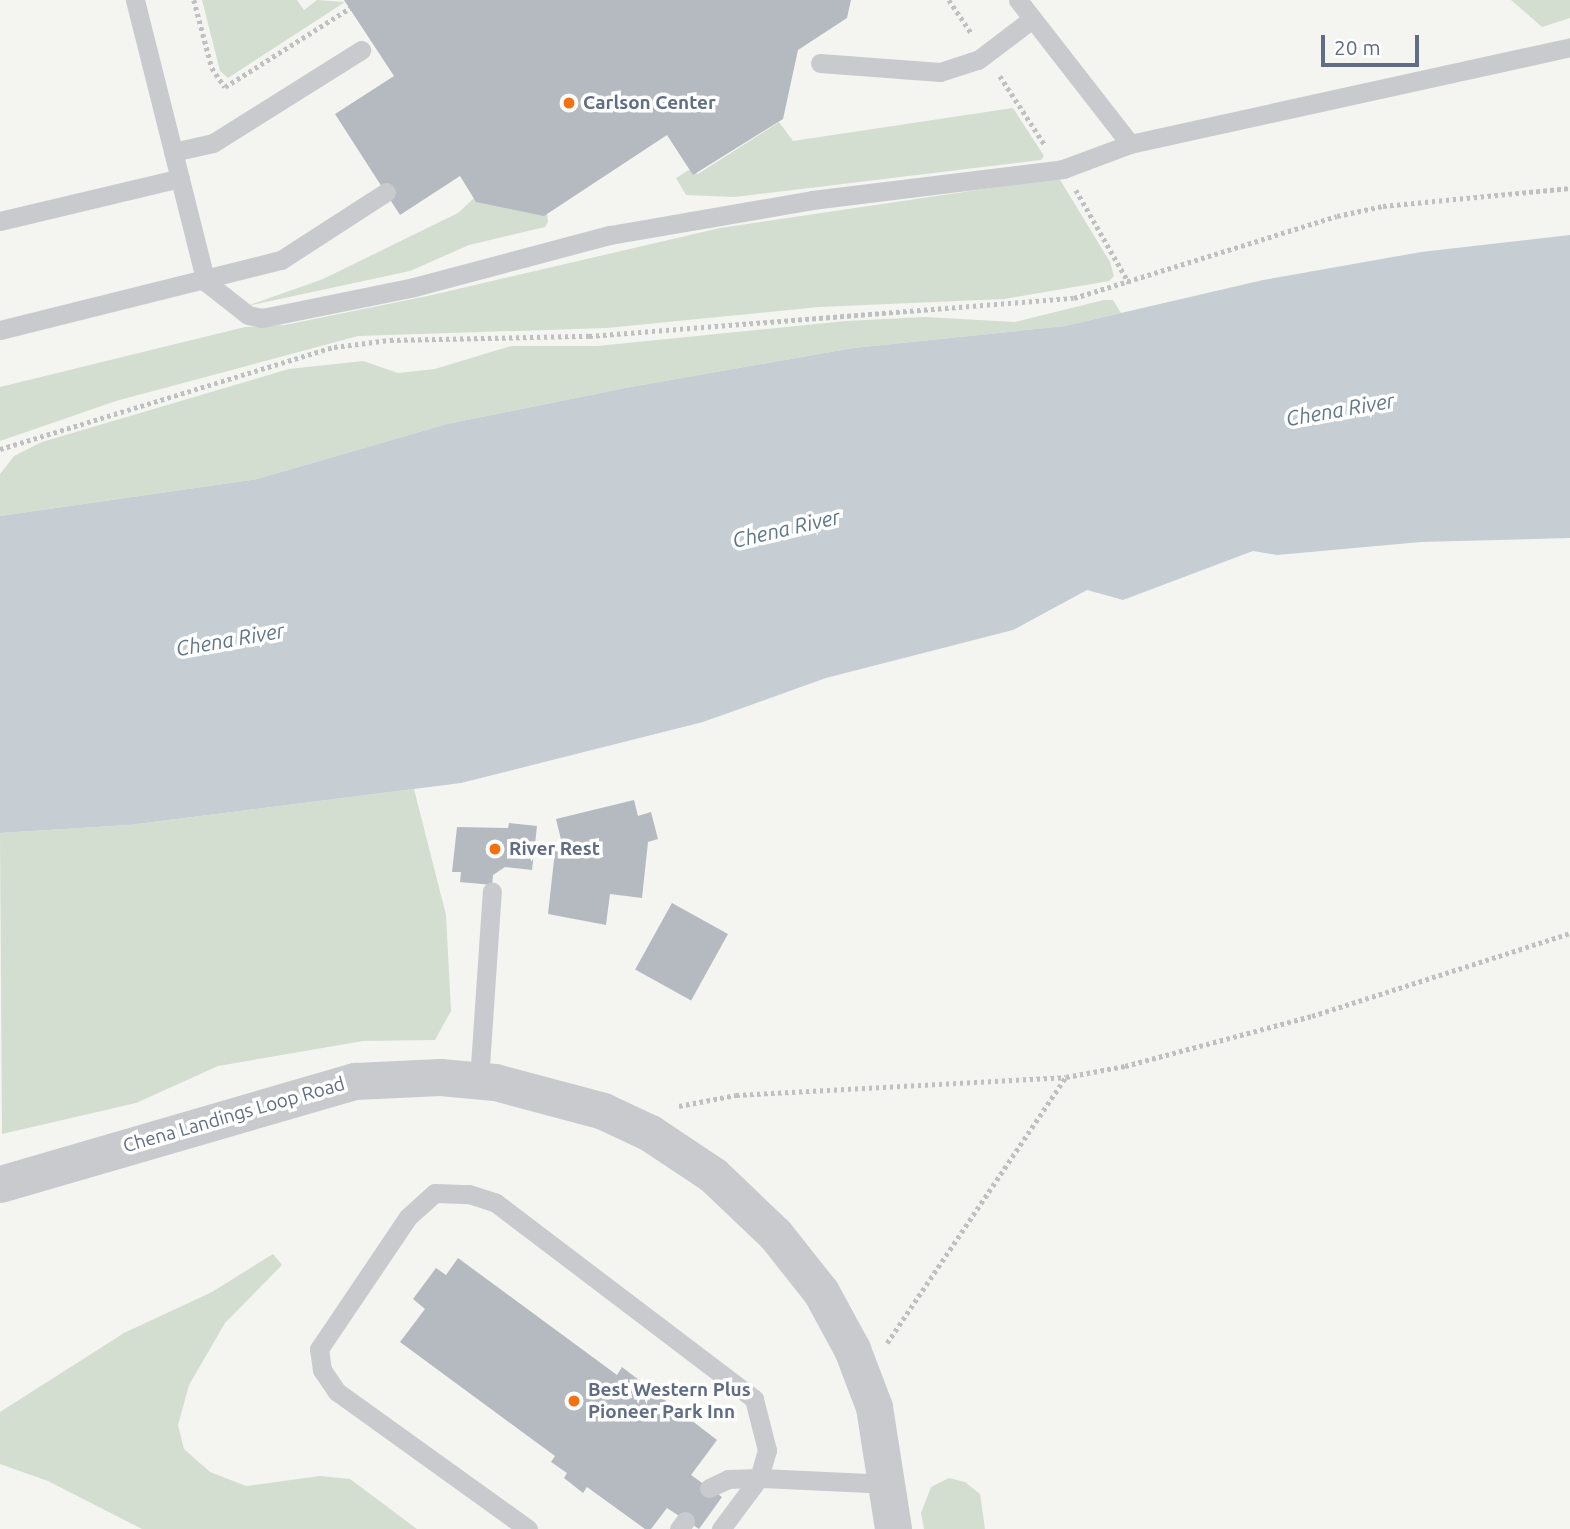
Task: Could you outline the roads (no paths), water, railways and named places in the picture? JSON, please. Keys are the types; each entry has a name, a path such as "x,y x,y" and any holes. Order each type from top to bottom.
{"street":[{"name":"Chena Landings Loop Road","path":"0,1184 315,1089 396,1077 479,1080 561,1097 639,1127 684,1154 744,1202 801,1264 839,1322 874,1407 890,1484 893,1529"}],"lane":[{"path":"135,0 206,282 248,315 262,318 414,287 610,235 812,200 1063,169 1130,144 1570,47"},
{"path":"1018,0 1130,144"},
{"path":"820,63 940,72 985,55 1032,19"},
{"path":"173,152 213,143 360,50"},
{"path":"0,221 180,178"},
{"path":"0,330 206,282 281,260 386,192"},
{"path":"479,1080 492,891"},
{"path":"528,1529 337,1392 322,1370 319,1349 408,1217 435,1193 469,1194 496,1203 736,1381 754,1398 767,1450 759,1478 721,1529"},
{"path":"709,1488 727,1479 759,1478 890,1484"}],"water":[{"name":"Chena River","path":"1570,235 1570,538 1421,542 1277,555 1253,551 1123,600 1087,590 1013,630 826,678 703,722 461,783 129,825 0,833 0,516 257,479 447,424 625,388 853,348 1065,326 1263,280 1421,252"}],"place":[{"name":"Carlson Center","path":"569,103"},
{"name":"River Rest","path":"495,849"},
{"name":"Best Western Plus Pioneer Park Inn","path":"574,1401"}]}
